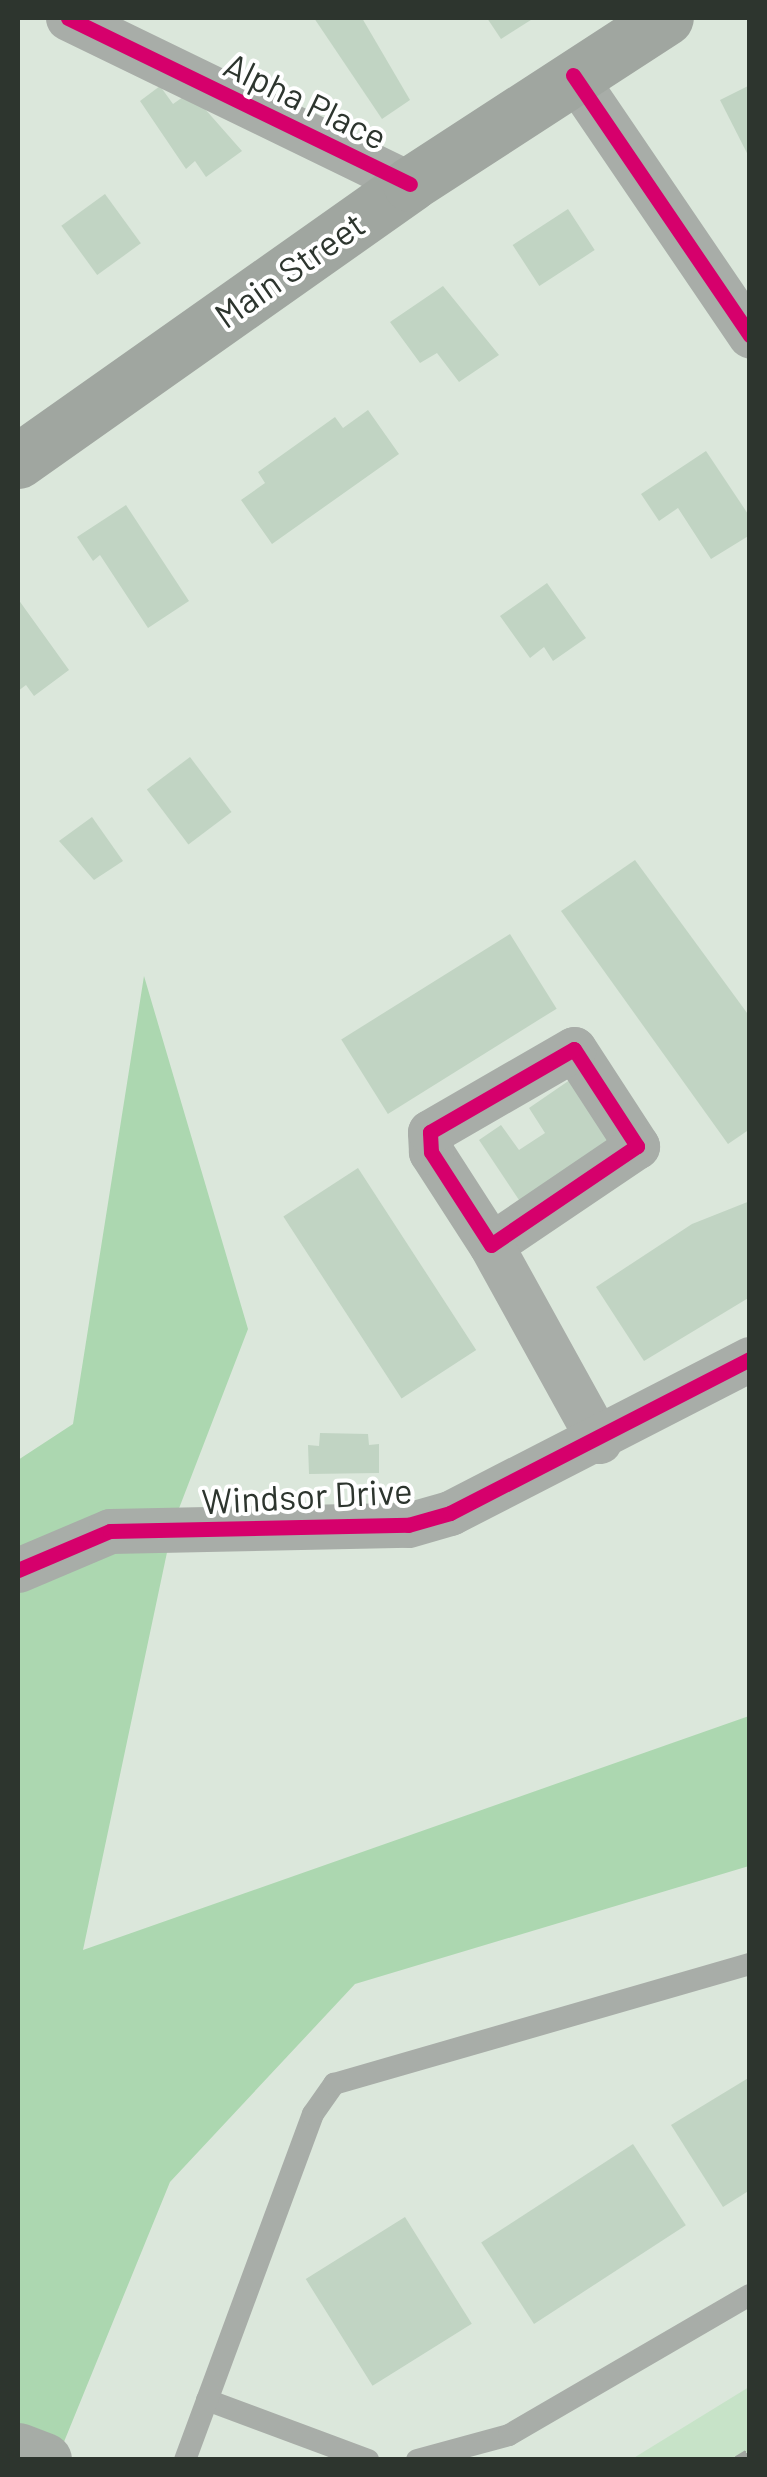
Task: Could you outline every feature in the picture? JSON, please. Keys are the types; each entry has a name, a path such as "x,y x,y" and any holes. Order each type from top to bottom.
{"main road":[{"name":"Main Street","path":"18,461 410,184 666,18"}],"street":[{"name":"Alpha Place","path":"68,18 410,184"},
{"path":"574,75 750,335"},
{"path":"492,1246 637,1146 574,1049 428,1140 492,1246 599,1441"},
{"name":"Windsor Drive","path":"18,1570 110,1531 408,1525 599,1441 750,1360"},
{"path":"18,2450 44,2460"}],"lane":[{"path":"185,2460 313,2114 334,2084 750,1964"},
{"path":"417,2460 509,2434 750,2294"},
{"path":"207,2400 368,2460"}],"green space":[{"path":"144,976 248,1329 173,1524 83,1950 749,1716 749,1866 355,1984 170,2182 57,2459 18,2451 18,1460 73,1424"},
{"path":"749,2387 749,2459 632,2459"}],"building":[{"path":"314,18 362,18 410,100 382,119"},
{"path":"487,18 534,18 501,39"},
{"path":"750,85 750,159 720,100"},
{"path":"160,86 173,104 190,92 242,151 206,177 195,161 186,169 140,101"},
{"path":"105,194 141,243 97,275 61,226"},
{"path":"568,209 595,250 539,286 513,245"},
{"path":"443,286 499,355 459,382 437,353 420,363 390,322"},
{"path":"368,410 399,454 272,544 241,500 265,483 258,472 335,417 343,428"},
{"path":"706,451 750,517 750,535 711,559 678,508 659,521 641,494"},
{"path":"126,505 189,601 148,628 100,555 93,561 77,537"},
{"path":"547,583 586,638 553,661 544,647 530,658 500,616"},
{"path":"18,599 69,670 34,696 26,685 18,691"},
{"path":"190,757 232,812 188,845 147,789"},
{"path":"92,817 123,861 94,880 59,841"},
{"path":"635,860 750,1017 750,1129 728,1144 561,911"},
{"path":"510,934 557,1009 388,1114 341,1039"},
{"path":"580,1073 621,1134 521,1203 479,1140 501,1125 519,1150 545,1133 529,1108"},
{"path":"358,1168 476,1350 402,1398 283,1216"},
{"path":"750,1201 750,1297 644,1361 596,1287 692,1224"},
{"path":"320,1433 368,1434 369,1445 379,1444 379,1473 309,1474 308,1445 319,1446"},
{"path":"750,2077 750,2190 723,2207 671,2125"},
{"path":"633,2144 686,2225 534,2324 481,2243"},
{"path":"405,2217 472,2324 373,2386 306,2279"}],"railway":[{"path":"737,2460 750,2452"}],"cycle path":[{"path":"68,18 410,184"},
{"path":"573,75 750,335"},
{"path":"574,1049 637,1146 491,1245 431,1152 430,1132 574,1049"},
{"path":"18,1570 110,1531 408,1525 450,1513 750,1359"}]}
